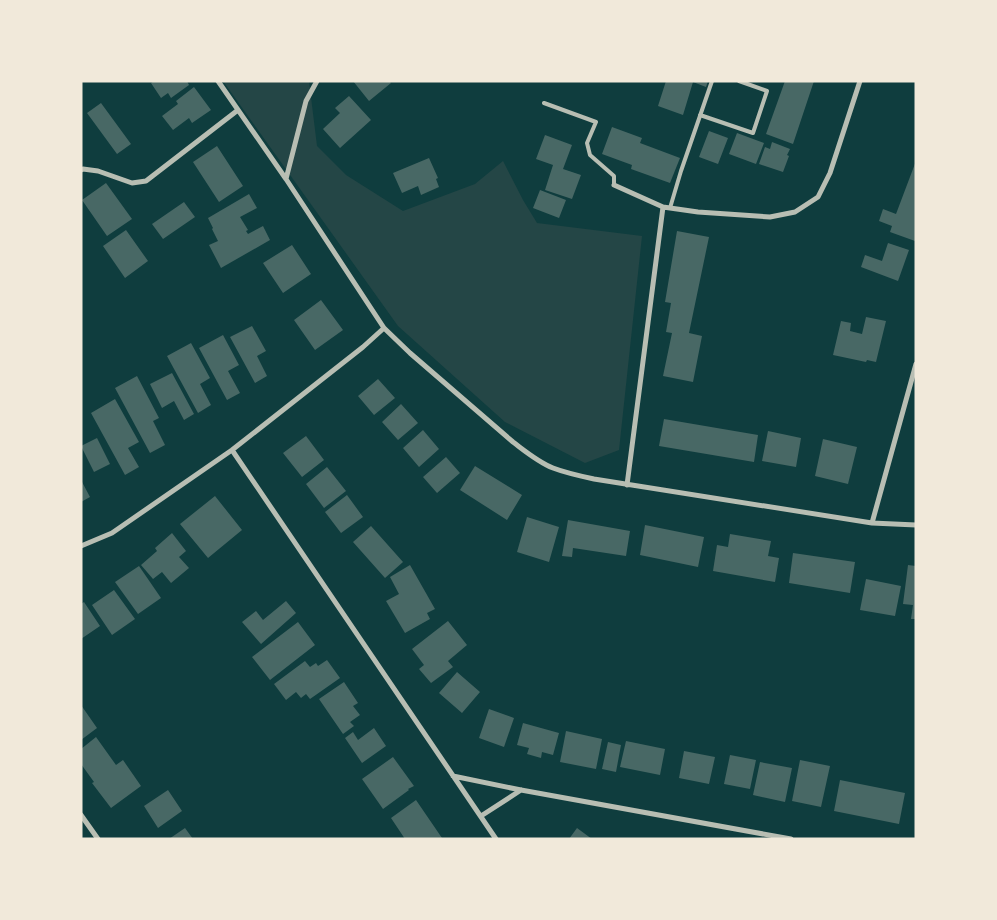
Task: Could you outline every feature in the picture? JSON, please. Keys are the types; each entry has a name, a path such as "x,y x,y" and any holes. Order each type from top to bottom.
{"street":[{"path":"218,81 286,179 384,328 410,353 513,442 531,455 551,467 572,474 627,485 872,523 916,526"},
{"path":"286,179 306,101 316,81"},
{"path":"614,185 663,207 698,212 770,217 794,212 818,197 830,173 860,81"},
{"path":"81,170 98,171 132,183 146,181 238,110"},
{"path":"627,485 663,207"},
{"path":"81,546 112,533 232,450 363,348 384,328"},
{"path":"872,523 916,364"},
{"path":"232,450 496,839"},
{"path":"453,776 520,790 792,839"},
{"path":"481,816 520,790"},
{"path":"81,814 98,839"}],"lane":[{"path":"670,208 680,172 712,81"},
{"path":"700,115 753,133 766,91 740,81"},
{"path":"544,103 596,122 586,143 590,155 614,176 614,185"}],"shaded area":[{"path":"223,81 309,81 317,146 346,175 403,211 475,184 503,161 537,223 642,236 619,450 585,463 505,422 398,326"}],"building":[{"path":"154,81 187,81 189,85 171,98 168,93 161,98 151,83"},
{"path":"353,81 389,81 391,83 369,101"},
{"path":"666,81 708,81 706,87 693,82 683,115 658,106"},
{"path":"785,81 814,81 793,144 766,134"},
{"path":"194,87 211,110 192,123 189,118 173,130 162,116 178,104 176,101"},
{"path":"349,96 371,120 340,148 323,129 340,113 335,108"},
{"path":"101,103 131,144 117,154 87,113"},
{"path":"612,127 642,138 640,143 680,158 670,183 631,169 632,165 602,154"},
{"path":"709,131 728,138 718,164 699,157"},
{"path":"737,133 764,143 756,164 729,154"},
{"path":"545,135 572,145 563,169 581,175 572,199 545,190 553,165 536,159"},
{"path":"772,142 790,149 783,172 759,164 765,147 770,149"},
{"path":"217,146 243,186 219,202 193,162"},
{"path":"429,158 438,178 436,179 439,187 421,195 418,186 402,193 393,173"},
{"path":"916,161 915,241 890,232 892,226 879,221 883,209 896,214"},
{"path":"106,183 132,219 107,236 82,200"},
{"path":"540,190 566,200 559,218 533,208"},
{"path":"249,194 257,208 240,217 248,230 246,231 248,234 263,226 270,240 221,268 209,245 218,241 208,218"},
{"path":"184,202 195,217 163,239 152,224"},
{"path":"126,230 148,261 125,278 103,246"},
{"path":"677,231 709,237 689,333 702,336 693,382 663,376 672,333 666,332 671,303 665,302"},
{"path":"888,243 909,250 898,281 861,267 865,255 882,261"},
{"path":"292,245 311,274 283,293 263,263"},
{"path":"321,300 343,330 315,350 294,320"},
{"path":"866,317 886,321 876,362 867,360 866,362 833,355 841,321 851,323 850,331 862,334"},
{"path":"252,326 266,351 257,356 267,376 255,383 230,337"},
{"path":"223,335 239,365 228,371 240,393 227,400 199,348"},
{"path":"191,343 210,378 200,384 211,405 198,413 167,356"},
{"path":"172,373 194,414 184,420 174,401 162,408 150,384"},
{"path":"137,376 159,418 153,421 165,445 150,453 115,388"},
{"path":"378,379 395,398 374,415 358,396"},
{"path":"115,399 139,442 128,448 139,467 125,475 91,413"},
{"path":"401,404 418,423 398,440 382,422"},
{"path":"664,419 758,435 754,462 659,446"},
{"path":"423,430 439,449 419,467 403,448"},
{"path":"768,431 801,438 796,467 762,461"},
{"path":"306,436 324,460 302,477 283,453"},
{"path":"97,438 110,464 94,472 81,446"},
{"path":"823,439 857,447 848,484 815,476"},
{"path":"446,457 460,473 437,493 423,477"},
{"path":"475,466 522,495 507,520 460,490"},
{"path":"327,467 346,491 324,508 306,484"},
{"path":"81,480 90,497 81,502"},
{"path":"347,495 363,517 341,533 325,512"},
{"path":"215,496 242,530 208,558 180,524"},
{"path":"527,517 559,527 549,562 517,552"},
{"path":"568,520 630,531 626,556 573,548 572,557 562,556"},
{"path":"645,525 704,537 698,567 640,555"},
{"path":"371,526 403,562 385,578 353,542"},
{"path":"172,533 186,551 179,557 189,568 171,583 162,572 153,579 141,565 157,551 155,548"},
{"path":"730,534 771,541 768,556 779,558 775,582 713,571 717,545 728,547"},
{"path":"793,553 855,562 850,593 789,583"},
{"path":"410,565 435,609 427,613 430,619 405,633 386,601 399,594 390,577"},
{"path":"908,565 916,566 916,619 911,619 913,605 903,604"},
{"path":"139,566 161,598 138,614 115,582"},
{"path":"866,579 901,586 895,616 860,610"},
{"path":"114,590 135,619 112,635 92,605"},
{"path":"286,601 296,613 261,644 242,622 256,611 263,620"},
{"path":"84,602 100,626 81,639 81,604"},
{"path":"448,621 467,645 448,661 453,667 431,683 419,669 424,665 412,649"},
{"path":"298,622 315,645 270,680 252,657"},
{"path":"327,660 340,678 310,699 306,694 301,698 296,692 286,700 274,684 305,661 310,667 316,663 318,666"},
{"path":"457,672 480,692 462,713 439,693"},
{"path":"344,682 358,703 353,706 360,715 350,722 354,726 343,734 319,699"},
{"path":"81,705 97,728 81,740"},
{"path":"489,709 514,718 504,747 479,738"},
{"path":"523,723 559,733 553,755 542,752 541,758 527,754 529,748 517,745"},
{"path":"374,728 386,746 362,763 345,738 353,732 358,740"},
{"path":"566,731 602,739 596,769 560,762"},
{"path":"96,737 116,765 123,760 141,786 111,808 92,783 94,782 81,764 81,749"},
{"path":"626,741 665,749 660,775 620,767"},
{"path":"608,742 621,745 616,772 602,769"},
{"path":"684,751 715,757 709,784 679,778"},
{"path":"730,755 756,760 750,789 724,784"},
{"path":"393,757 414,786 383,809 362,779"},
{"path":"800,760 830,766 821,807 792,801"},
{"path":"760,762 792,768 785,802 753,795"},
{"path":"840,780 905,793 899,824 834,811"},
{"path":"168,790 182,811 158,828 144,806"},
{"path":"416,800 442,838 405,839 391,818"},
{"path":"185,828 193,839 169,839"},
{"path":"577,828 592,839 569,839"}]}
